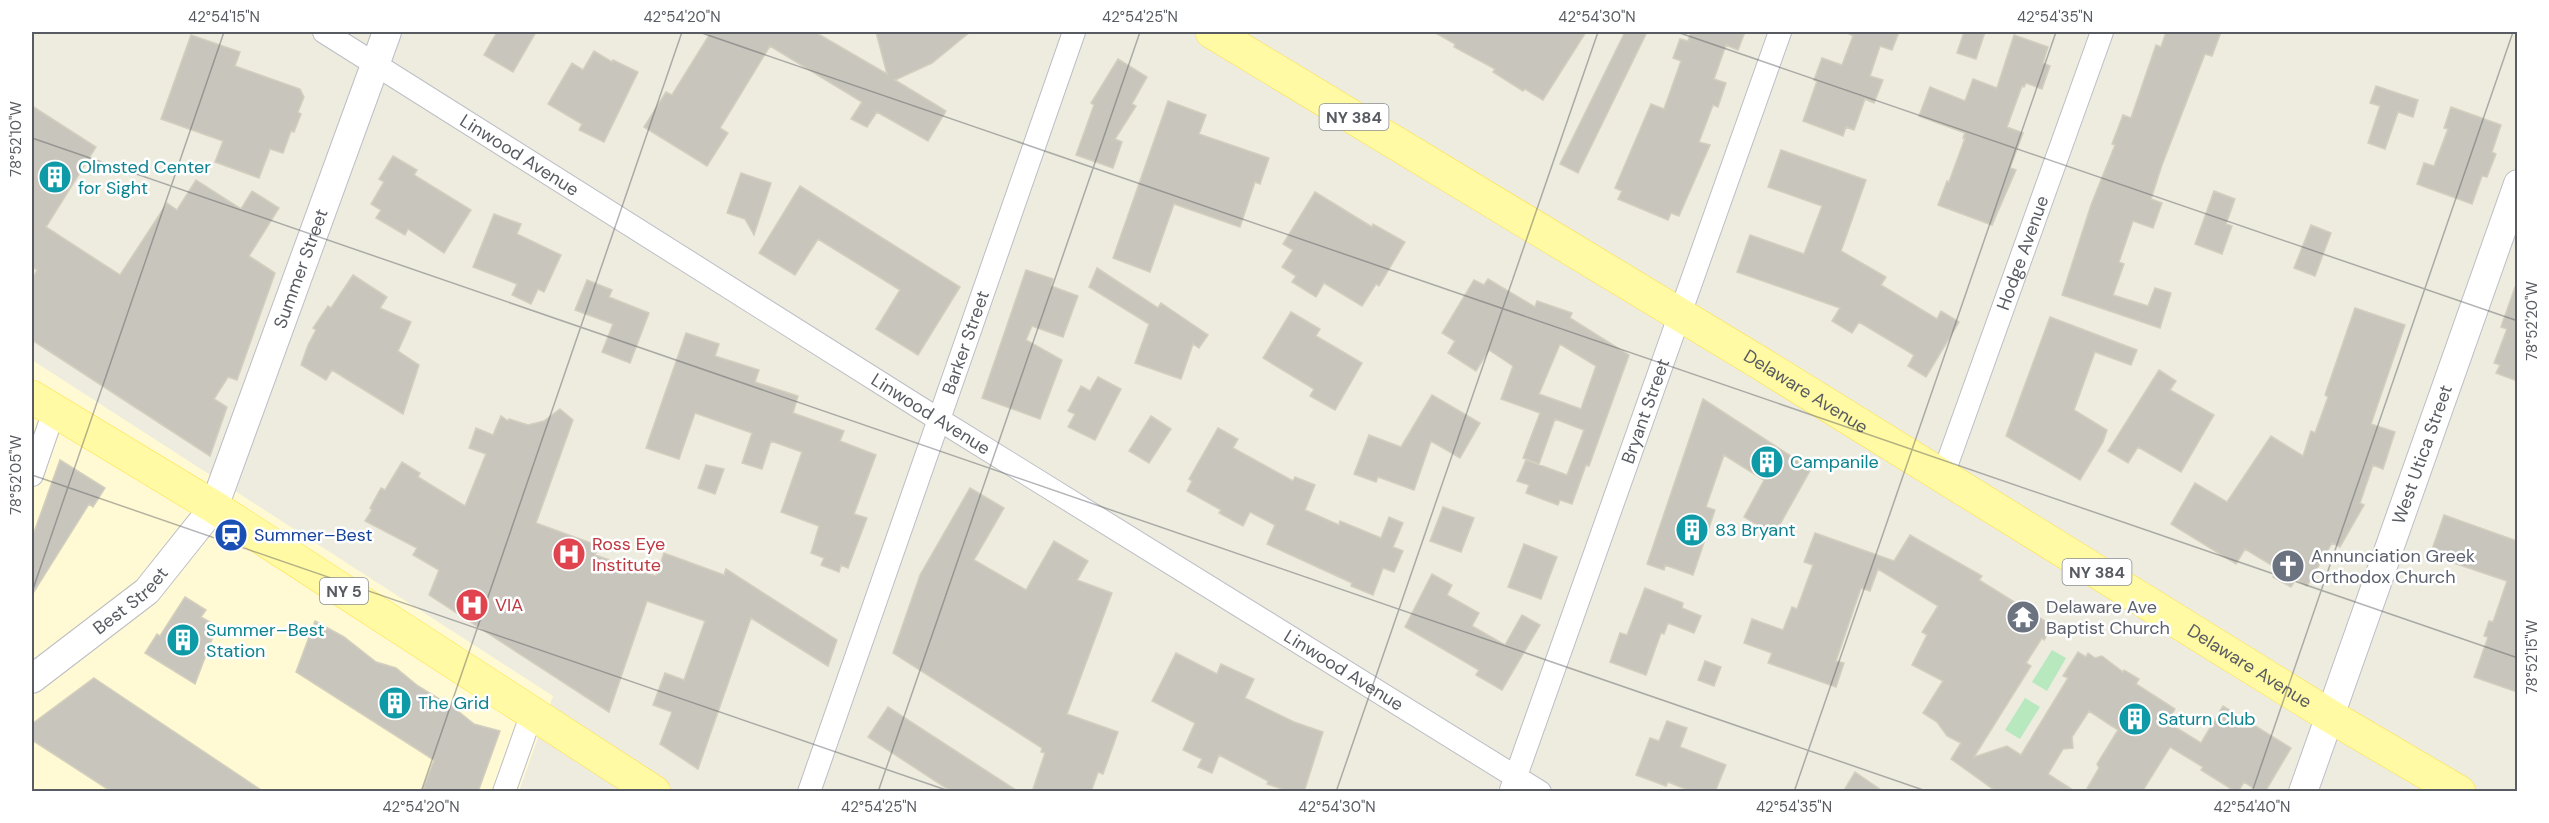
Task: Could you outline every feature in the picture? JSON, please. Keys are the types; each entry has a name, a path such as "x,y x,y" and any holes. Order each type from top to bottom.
{"main road":[{"name":"Delaware Avenue","path":"1212,32 1680,314 2330,716 2459,792"},
{"name":"NY 5","path":"43,404 214,507 654,792"}],"street":[{"name":"Linwood Avenue","path":"324,32 1513,784 1540,792"},
{"name":"Summer Street","path":"214,507 387,32"},
{"name":"Barker Street","path":"809,792 1074,32"},
{"name":"Bryant Street","path":"1513,784 1780,32"},
{"name":"Hodge Avenue","path":"1943,475 2102,32"},
{"name":"West Utica Street","path":"2304,792 2517,184"},
{"path":"32,475 43,404"},
{"name":"Best Street","path":"32,679 147,591 214,507"},
{"path":"504,792 532,713"}],"shaded area":[{"path":"32,360 553,696 519,791 32,791"}],"green space":[{"path":"2052,650 2066,658 2047,691 2032,682"},
{"path":"2025,698 2040,707 2020,739 2005,730"}],"building":[{"path":"497,32 536,32 513,72 484,55"},
{"path":"711,32 815,32 887,74 876,32 970,32 932,63 895,80 946,111 928,141 877,112 867,127 851,119 862,102 770,46 720,128 728,133 707,166 644,127 666,92 672,95"},
{"path":"1434,32 1586,32 1543,100 1525,89 1523,91 1493,72 1495,69 1454,47 1455,44"},
{"path":"1625,32 1647,32 1578,173 1560,164"},
{"path":"1691,32 1745,32 1738,50 1726,45 1714,79 1726,83 1718,107 1713,105 1699,142 1710,145 1679,216 1671,213 1668,220 1618,199 1622,191 1615,188 1651,104 1664,109 1681,61 1673,58 1680,39 1688,41"},
{"path":"1846,32 1899,32 1892,50 1880,46 1870,76 1883,80 1874,103 1865,99 1854,130 1846,127 1843,136 1803,121 1817,81 1814,80 1822,58 1842,65 1853,36"},
{"path":"1964,32 1985,32 1976,59 1957,53"},
{"path":"2166,32 2221,32 2212,56 2205,54 2162,165 2151,199 2162,203 2153,228 2133,221 2119,262 2124,264 2113,295 2148,306 2155,288 2171,293 2160,328 2062,295 2091,205 2115,145 2112,144 2123,115 2131,118 2156,45 2161,47"},
{"path":"191,35 240,52 235,66 300,89 304,97 298,112 301,114 294,132 291,131 283,153 270,149 259,178 215,162 223,141 161,119"},
{"path":"2014,35 2048,47 2043,63 2050,66 2042,89 2026,83 2024,87 2022,86 2007,127 2023,133 2010,168 2016,170 1992,225 1938,205 1947,181 1949,182 1965,133 1919,116 1930,87 1965,101 1973,79 1997,88"},
{"path":"594,51 612,62 613,60 638,72 604,142 579,130 582,124 548,104 572,63 583,70"},
{"path":"1118,59 1147,77 1132,104 1136,106 1115,139 1122,142 1113,168 1076,155 1094,105 1091,103"},
{"path":"2376,86 2418,100 2413,117 2398,112 2385,149 2368,143 2380,106 2370,103"},
{"path":"1168,101 1206,115 1199,134 1269,158 1260,184 1255,182 1240,227 1174,204 1150,272 1113,258"},
{"path":"32,106 96,147 46,227 120,275 167,203 177,210 196,180 241,209 252,191 279,208 249,256 275,273 237,380 228,377 214,399 227,407 210,456 32,340 32,279 37,270 32,267"},
{"path":"2451,107 2501,125 2492,152 2496,154 2487,177 2482,176 2472,204 2417,184 2424,163 2434,166 2448,129 2444,128"},
{"path":"1781,150 1866,180 1841,251 1886,277 1881,285 1937,319 1941,311 1959,322 1926,377 1908,366 1914,355 1859,322 1852,333 1832,321 1840,308 1737,272 1750,235 1804,254 1822,206 1768,187"},
{"path":"393,156 417,170 414,175 471,210 444,253 408,229 405,235 376,218 381,210 371,204 384,182 379,179"},
{"path":"741,173 771,183 754,235 745,219 727,213"},
{"path":"800,186 960,287 918,355 876,329 900,290 818,239 795,275 759,253"},
{"path":"2214,191 2235,199 2226,224 2232,226 2222,254 2195,244"},
{"path":"1315,192 1372,227 1373,224 1405,242 1379,286 1376,284 1362,306 1324,283 1316,297 1292,282 1296,276 1282,267 1293,250 1283,244"},
{"path":"494,214 521,224 517,234 561,255 544,292 538,289 531,304 512,295 517,284 473,267"},
{"path":"2311,225 2331,233 2315,276 2294,268"},
{"path":"1097,268 1158,308 1161,303 1208,335 1199,348 1193,344 1181,379 1135,363 1149,324 1089,287"},
{"path":"1026,270 1053,279 1051,286 1078,296 1063,337 1032,326 1026,340 1062,360 1040,419 982,398"},
{"path":"353,275 387,297 380,308 411,322 398,351 419,365 403,414 332,370 326,380 301,365 316,330 313,328 328,306 331,308"},
{"path":"1488,279 1535,307 1537,301 1572,313 1570,318 1629,355 1589,466 1586,465 1572,504 1560,500 1558,505 1526,493 1529,485 1517,481 1526,460 1567,475 1584,430 1555,419 1539,464 1523,458 1540,413 1501,399 1513,366 1489,350 1476,371 1448,353 1455,341 1442,333 1474,280 1484,285","holes":["1560,344 1596,366 1581,409 1539,394"]},
{"path":"587,280 612,290 609,297 649,313 630,363 602,352 613,324 575,310"},
{"path":"2515,287 2517,287 2517,381 2496,373 2500,365 2494,363 2507,329 2501,327"},
{"path":"2355,308 2405,325 2371,424 2395,432 2383,469 2373,465 2360,503 2364,505 2340,547 2332,543 2307,586 2296,579 2291,587 2273,577 2278,569 2245,549 2236,564 2171,524 2195,483 2227,502 2271,436 2303,456 2311,431 2315,433 2328,397 2325,395"},
{"path":"1291,312 1320,329 1316,336 1362,363 1335,410 1310,396 1314,389 1263,358"},
{"path":"2050,317 2137,350 2131,365 2095,352 2074,410 2107,430 2103,442 2080,480 2006,436"},
{"path":"686,333 719,344 715,356 759,370 755,382 798,396 793,413 844,431 840,441 876,455 854,514 867,518 848,568 841,565 839,572 821,565 824,558 811,553 819,526 781,512 802,452 771,441 762,469 742,463 752,433 695,413 679,459 646,448"},
{"path":"2159,370 2176,381 2170,390 2214,415 2181,472 2138,447 2128,463 2108,451"},
{"path":"1098,377 1121,389 1095,440 1068,427 1075,414 1068,411 1081,386 1090,391"},
{"path":"1432,395 1480,423 1460,458 1431,441 1414,490 1378,477 1376,482 1354,474 1369,435 1401,447"},
{"name":"Campanile","path":"1703,399 1811,469 1774,535 1744,517 1764,480 1724,455 1706,507 1715,510 1693,575 1665,565 1664,570 1647,564"},
{"path":"560,409 573,420 536,523 599,546 595,555 656,576 664,553 724,575 726,569 837,640 828,666 751,618 698,769 660,744 672,712 653,705 665,673 684,680 705,621 647,601 609,712 429,595 439,570 413,555 417,548 365,521 381,488 385,490 402,462 420,473 418,477 465,506 486,454 469,448 476,428 493,435 501,416 508,421 509,419 528,425 544,421"},
{"path":"1151,416 1171,429 1149,463 1129,451"},
{"path":"1218,428 1238,439 1233,448 1293,481 1295,477 1315,485 1305,510 1339,525 1340,521 1381,538 1389,517 1403,523 1393,547 1403,551 1394,572 1383,568 1373,595 1267,544 1275,525 1250,512 1243,526 1219,513 1221,510 1187,491 1192,481 1189,479"},
{"path":"60,460 105,488 93,507 89,504 32,595 32,538"},
{"path":"706,465 724,469 715,494 698,488"},
{"path":"970,488 1004,508 974,560 1026,590 1054,541 1088,561 1077,580 1112,593 1067,714 1118,732 1103,774 1098,772 1091,792 1032,792 1045,753 1041,752 1042,748 893,653 920,575"},
{"path":"1443,507 1474,518 1461,552 1430,541"},
{"path":"2444,515 2517,541 2517,692 2474,677 2488,637 2484,636 2489,621 2493,622 2507,581 2430,555"},
{"path":"1815,533 1894,561 1910,535 1982,576 1979,580 2053,626 2044,640 2042,638 2026,663 2031,666 1974,757 2007,746 2021,755 2068,678 2063,676 2078,652 2086,657 2088,653 2095,658 2102,656 2123,672 2124,670 2139,679 2136,684 2175,709 2167,722 2201,743 2223,706 2291,748 2265,792 2259,792 2244,782 2236,792 2201,770 2203,767 2170,747 2142,792 2085,792 2099,768 2097,764 2118,730 2089,711 2072,737 2073,748 2063,749 2048,774 2076,792 1997,792 1951,759 1961,743 1947,736 1937,722 1923,713 1943,681 1912,665 1927,635 1922,632 1938,606 1878,569 1870,591 1861,588 1836,661 1844,663 1836,687 1768,663 1772,653 1744,643 1752,619 1783,630 1792,607 1797,609 1813,565 1804,562"},
{"path":"1524,544 1557,557 1541,599 1508,587"},
{"path":"1432,574 1452,585 1447,595 1479,613 1472,626 1505,645 1522,615 1540,625 1502,690 1476,675 1479,670 1405,627"},
{"path":"1645,588 1683,603 1682,608 1701,616 1694,633 1668,623 1664,634 1661,633 1646,675 1610,662 1620,633 1627,635"},
{"name":"Summer–Best Station","path":"185,597 206,610 201,617 217,626 195,684 145,653 157,634 160,636"},
{"name":"The Grid","path":"315,621 344,637 376,662 396,668 474,724 500,731 478,792 422,792 434,760 296,672"},
{"path":"1176,653 1217,674 1221,664 1254,679 1245,698 1294,722 1323,732 1304,792 1291,792 1267,784 1268,781 1219,755 1212,773 1198,767 1202,759 1183,750 1195,723 1152,701"},
{"path":"1705,661 1721,667 1714,686 1698,680"},
{"path":"94,678 264,792 112,792 32,740 32,724"},
{"path":"888,707 1019,792 952,792 868,737"},
{"path":"1667,721 1687,728 1680,747 1726,765 1715,792 1693,792 1668,782 1666,786 1636,775 1650,738 1659,741"},
{"path":"1855,772 1884,792 1843,792"}],"place":[{"name":"Olmsted Center for Sight","path":"55,177"},
{"name":"Campanile","path":"1767,462"},
{"name":"83 Bryant","path":"1692,530"},
{"name":"Summer–Best","path":"231,535"},
{"name":"Ross Eye Institute","path":"569,554"},
{"name":"Annunciation Greek Orthodox Church","path":"2288,566"},
{"name":"VIA","path":"472,605"},
{"name":"Delaware Ave Baptist Church","path":"2023,617"},
{"name":"Summer–Best Station","path":"183,640"},
{"name":"The Grid","path":"395,703"},
{"name":"Saturn Club","path":"2135,719"}]}
